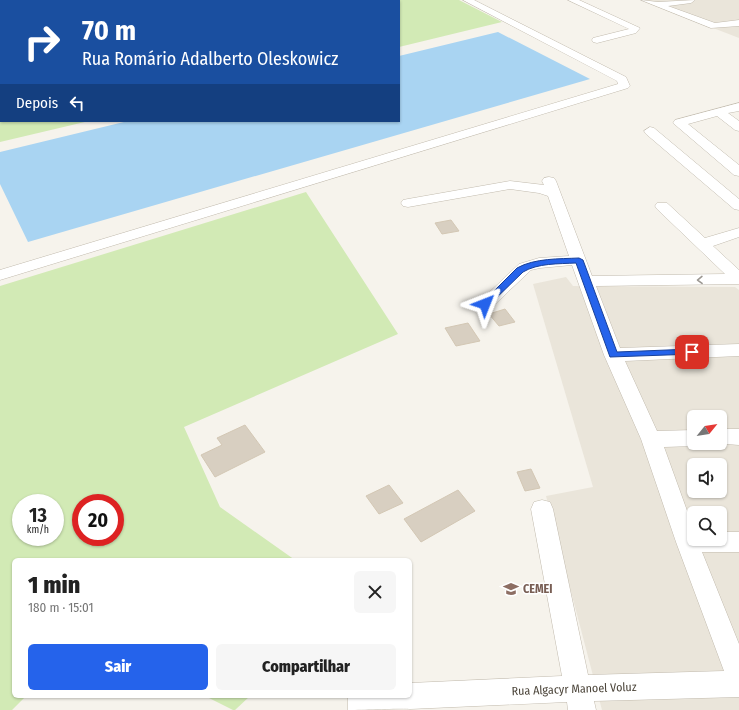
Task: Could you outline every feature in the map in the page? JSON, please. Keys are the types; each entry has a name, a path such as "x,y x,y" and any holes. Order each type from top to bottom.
{"street":[{"path":"0,275 624,86 622,79 467,0"},
{"path":"572,0 635,28 633,31 597,40"},
{"path":"645,0 714,26 736,25"},
{"path":"656,4 691,0"},
{"path":"739,107 679,123 739,172"},
{"path":"720,113 739,126"},
{"path":"650,131 739,206"},
{"path":"408,202 510,185 542,189 551,188 587,281 613,355 651,439 687,542"},
{"path":"662,206 739,279"},
{"path":"702,244 739,232"},
{"path":"485,304 525,267 539,263 579,260"},
{"path":"587,281 739,279"},
{"path":"613,355 739,350"},
{"path":"727,437 739,437"},
{"path":"651,439 687,438"},
{"path":"542,509 580,699"},
{"path":"727,542 739,542"},
{"path":"689,546 739,677"},
{"name":"Rua Algacyr Manoel Voluz","path":"412,696 580,699 739,684"},
{"path":"361,704 392,698"}],"shaded area":[{"path":"641,0 739,0 739,38"},
{"path":"566,277 573,286 735,287 739,290 739,710 602,710 546,496 593,487 533,284"}],"green space":[{"path":"400,0 459,0 502,22 400,47"},
{"path":"0,122 85,122 0,142"},
{"path":"306,192 398,334 184,427 220,507 292,558 12,558 12,698 24,698 12,710 0,710 0,286"},
{"path":"209,698 248,698 235,710"}],"water":[{"path":"498,32 590,79 28,242 0,184 0,152 124,122 400,122 400,56"}],"building":[{"path":"451,220 459,231 442,234 435,223"},
{"path":"505,309 515,322 499,326 489,314"},
{"path":"468,323 480,341 456,346 445,328"},
{"path":"245,425 265,452 215,477 201,455 222,445 217,438"},
{"path":"531,469 540,488 525,491 517,472"},
{"path":"389,485 403,503 379,514 366,496"},
{"path":"458,490 475,511 421,542 404,519"}],"place":[{"name":"CEMEI","path":"511,589"}],"route":[{"path":"485,304 525,267 539,263 579,260 613,355 692,352"}]}
